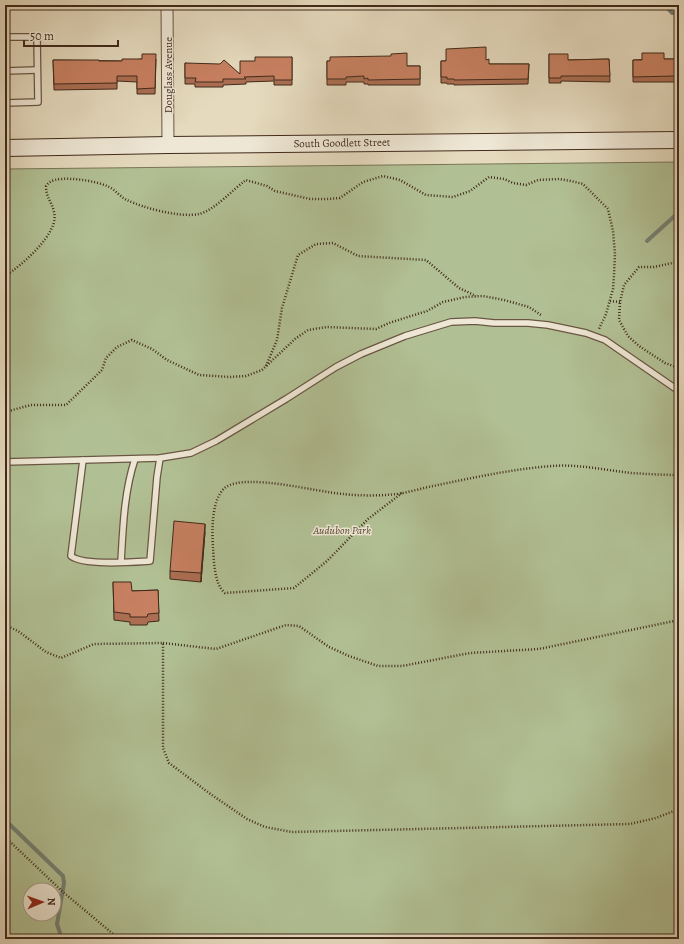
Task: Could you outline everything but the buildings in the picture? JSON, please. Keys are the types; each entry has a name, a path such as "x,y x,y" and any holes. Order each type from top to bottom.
{"main road":[{"name":"South Goodlett Street","path":"5,148 679,140"}],"street":[{"name":"Douglass Avenue","path":"167,5 168,145"}],"lane":[{"path":"5,37 38,37 38,102 5,103"},
{"path":"5,71 37,70"},
{"path":"5,462 160,458 191,454 216,441 286,399 336,367 361,354 405,336 451,322 475,321 494,323 528,323 548,325 586,333 605,340 679,391"},
{"path":"83,460 72,556 75,559 87,561 122,562 150,561 160,458"},
{"path":"122,562 126,496 130,473 135,459"}],"path":[{"path":"5,276 30,256 46,240 52,229 55,213 46,194 46,186 50,182 60,179 77,180 107,186 127,200 164,211 187,214 200,214 215,206 246,180 267,186 282,193 310,199 328,199 340,198 363,182 383,176 400,180 426,195 453,197 470,191 489,177 504,178 513,183 526,185 538,180 559,179 583,184 608,209 613,231 615,254 613,289 606,314 598,330"},
{"path":"266,367 277,340 282,308 298,254 316,244 333,242 358,256 426,260 459,288 476,296"},
{"path":"679,259 677,262 654,267 640,267 624,285 620,302 619,320 628,336 639,346 665,363 679,368"},
{"path":"5,412 31,405 66,405 102,370 106,358 117,347 132,340 152,349 167,360 199,375 230,377 246,376 262,370 295,339 308,330 327,327 376,329 389,323 427,311 443,302 483,296 529,307 547,317"},
{"path":"610,301 620,302"},
{"path":"402,493 368,519 327,561 294,588 226,592 221,589 213,557 212,530 217,499 226,487 238,483 254,482 281,485 344,495 402,493 510,472 553,466 589,467 631,473 679,475"},
{"path":"5,625 18,631 46,652 61,658 94,644 163,643 216,649 286,625 298,626 329,647 348,656 378,666 402,666 470,653 539,649 679,620"},
{"path":"163,643 163,748 169,763 247,819 264,827 292,832 630,824 656,818 679,809"},
{"path":"5,837 63,892 118,939"}],"green space":[{"name":"Audubon Park","path":"679,162 679,939 5,939 5,169"}],"waterway":[{"path":"665,5 672,13 679,13"},
{"path":"647,241 679,212"},
{"path":"5,820 63,876 64,883 57,924 62,939"}]}
